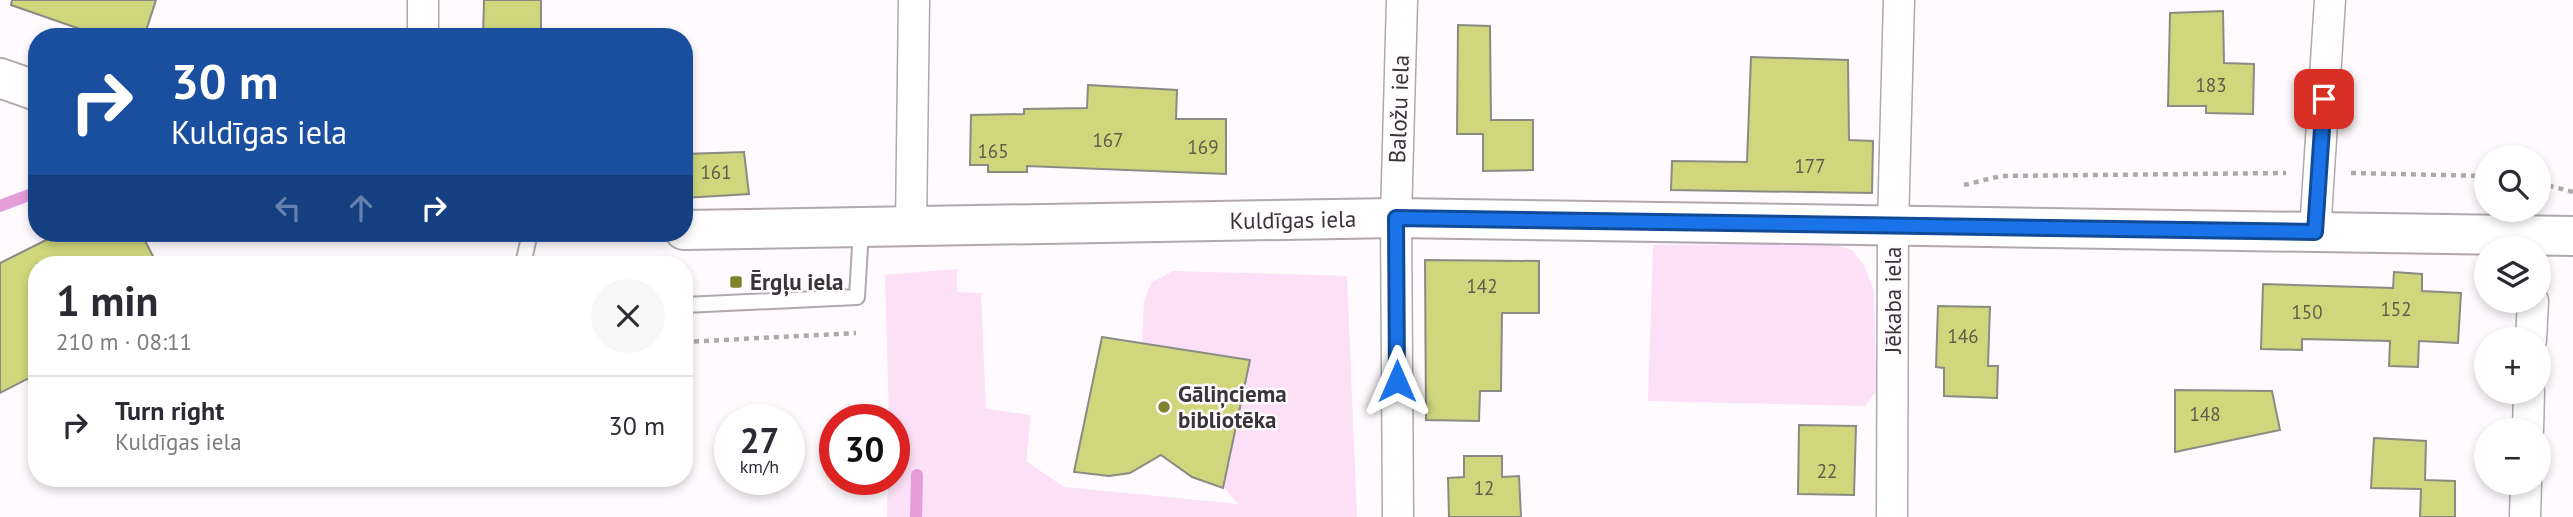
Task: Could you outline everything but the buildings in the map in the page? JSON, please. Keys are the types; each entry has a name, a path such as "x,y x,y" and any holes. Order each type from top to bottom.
{"street":[{"path":"423,28 424,0"},
{"path":"911,226 914,0"},
{"name":"Baložu iela","path":"1398,517 1396,218 1402,0"},
{"name":"Jēkaba iela","path":"1892,517 1893,225 1899,0"},
{"path":"2315,232 2330,0"},
{"path":"0,78 28,88"},
{"name":"Kuldīgas iela","path":"693,230 1396,218 2315,232 2474,239"},
{"name":"Kuldīgas iela","path":"2551,239 2573,236"},
{"path":"2525,517 2526,495"}],"lane":[{"path":"693,305 857,297 861,227"}],"path":[{"path":"1951,188 2001,176 2319,173 2474,176"},
{"path":"2551,186 2573,192"},
{"path":"693,342 856,333"}],"shaded area":[{"path":"1836,244 1853,251 1865,267 1874,291 1876,391 1865,406 1648,401 1653,245"},
{"path":"957,269 957,292 981,293 986,409 1031,415 1026,461 1064,487 1238,504 1223,486 1250,360 1142,343 1144,301 1151,283 1173,271 1347,276 1357,517 887,517 888,495 910,495 910,404 889,404 885,275"}],"waterway":[{"path":"0,206 28,195"},
{"path":"916,517 917,475"}],"place":[{"name":"Ērgļu iela","path":"736,282"},
{"name":"Gāliņciema bibliotēka","path":"1164,407"}],"route":[{"path":"1397,381 1396,218 2315,232 2324,99"}]}
